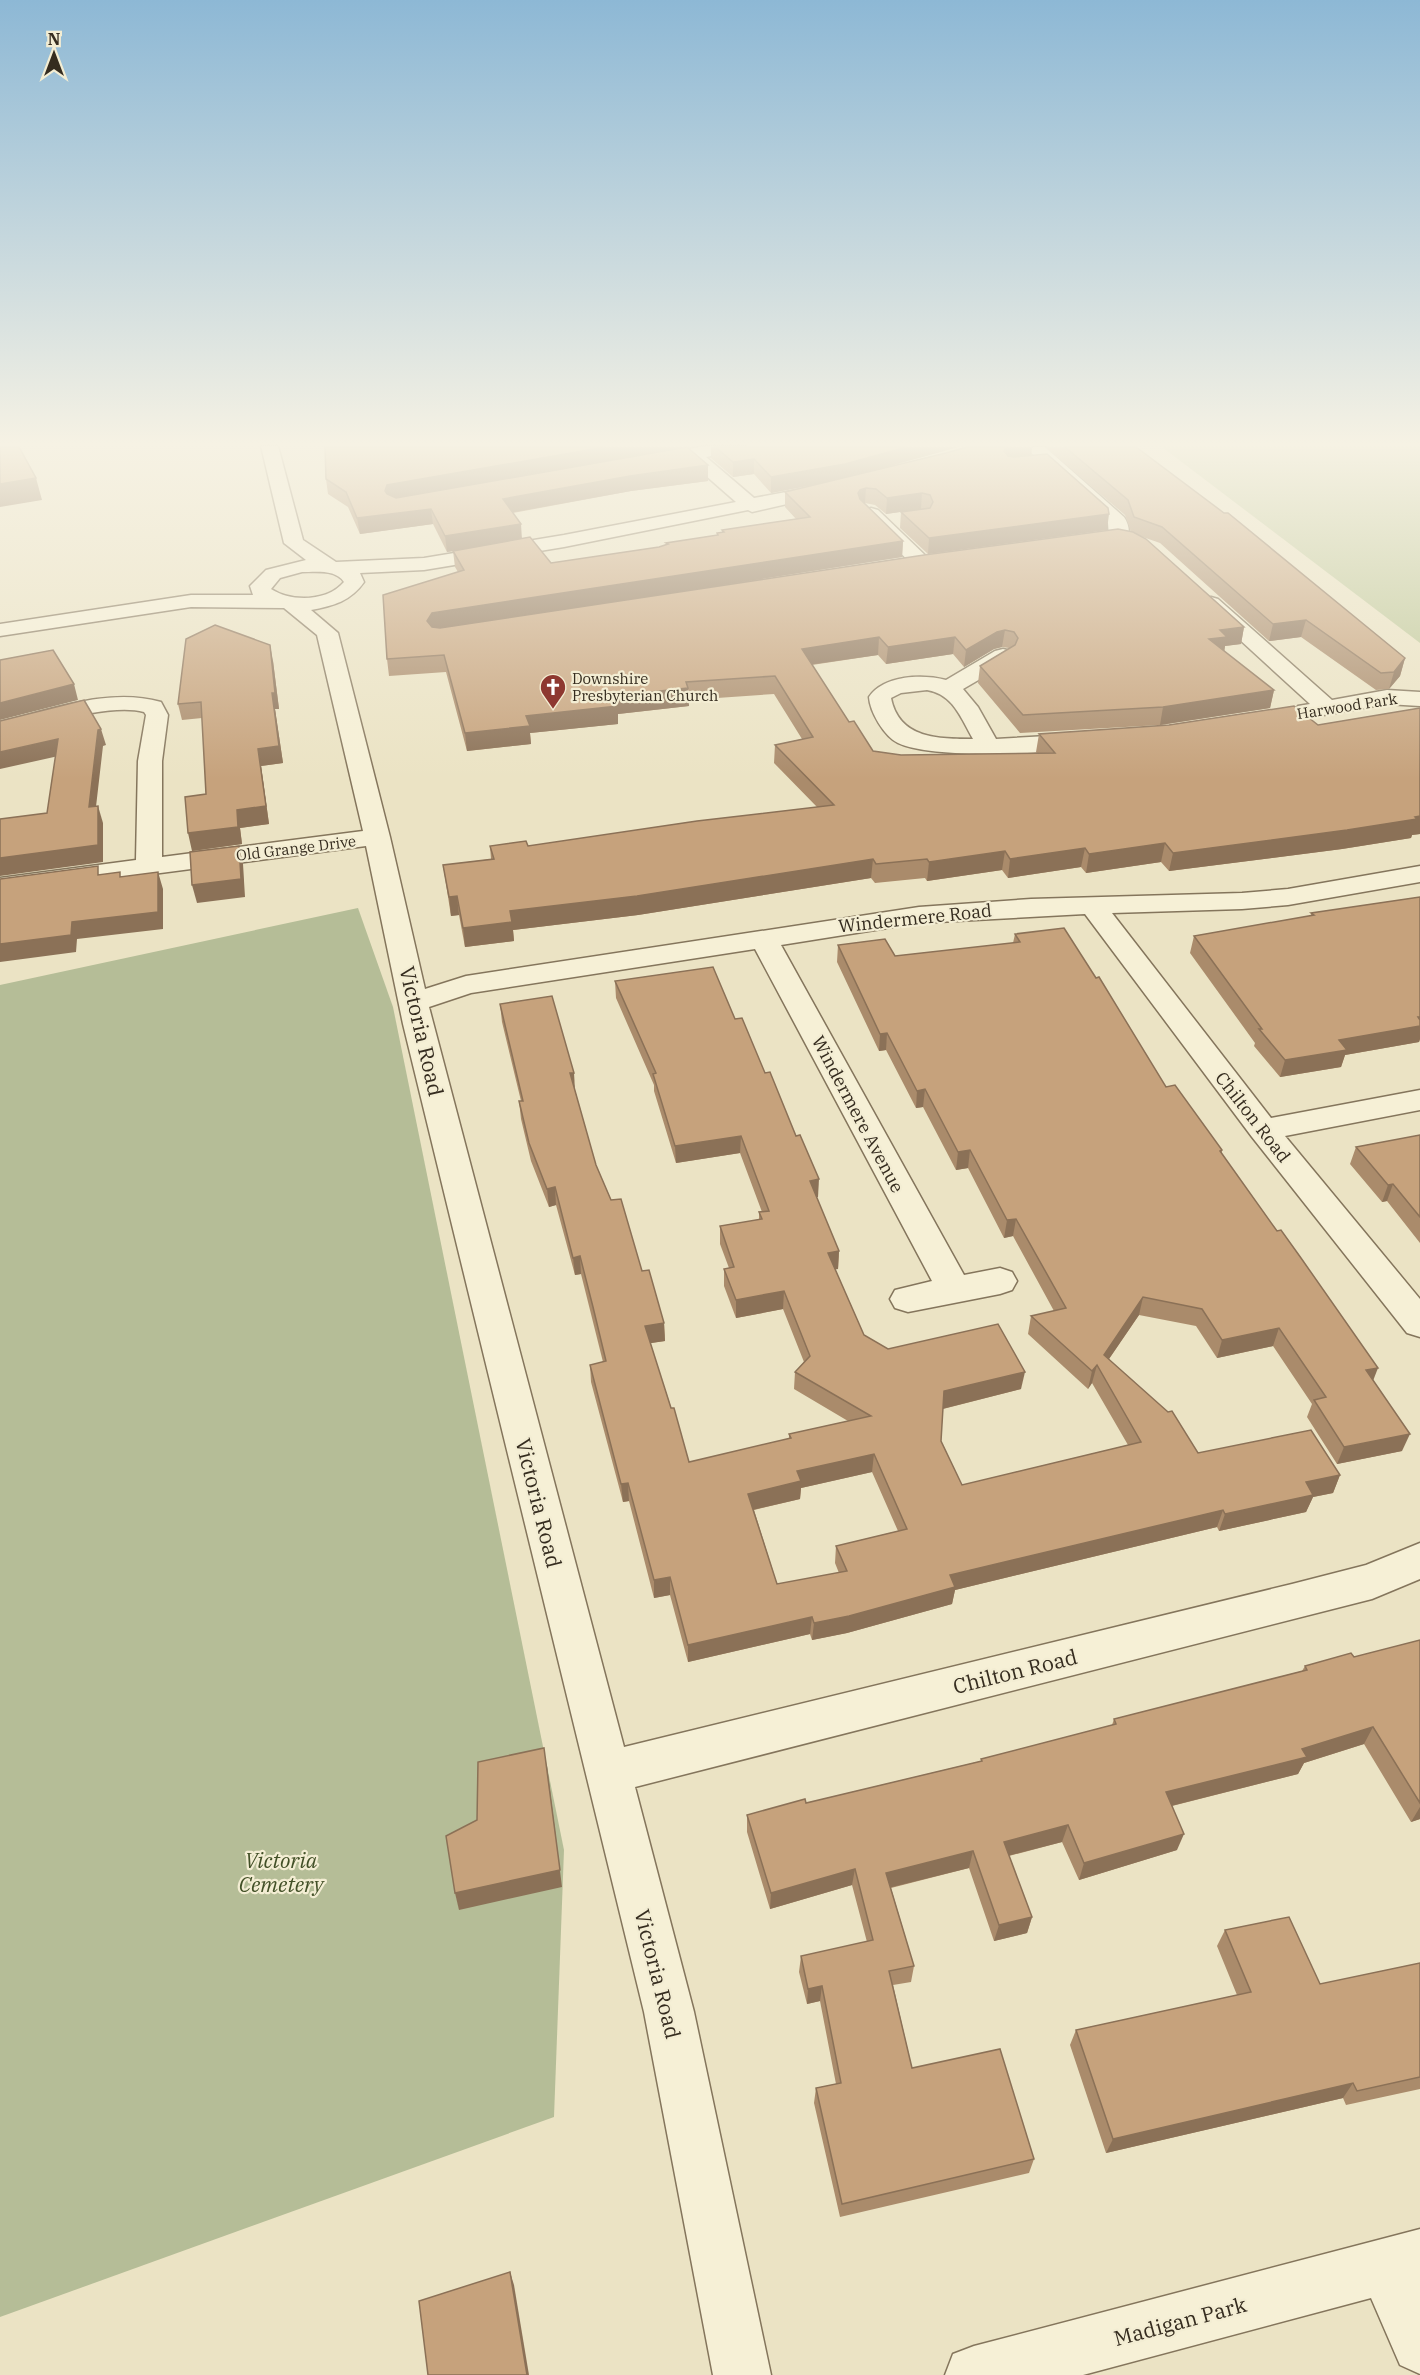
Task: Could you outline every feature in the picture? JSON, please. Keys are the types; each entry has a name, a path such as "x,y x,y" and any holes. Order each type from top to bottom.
{"street":[{"path":"284,557 260,586 261,592 284,602 327,633 347,591 354,582 352,576 316,557"},
{"path":"191,602 301,566 424,564 465,557"},
{"path":"917,557 922,562"},
{"path":"900,566 946,559"},
{"path":"0,630 191,602 319,602 424,564"},
{"path":"1195,589 1328,708"},
{"name":"Victoria Road","path":"327,633 377,837 414,1002 669,2012 742,2375"},
{"path":"949,688 1003,656"},
{"path":"987,744 960,696 949,688 932,683 898,686 883,693 880,702 895,729 915,741 942,745 987,744 1103,740"},
{"name":"Harwood Park","path":"1281,716 1387,697 1420,699"},
{"path":"0,729 112,704 137,702 153,707 157,715 150,761 149,867"},
{"name":"Old Grange Drive","path":"0,886 377,837"},
{"name":"Windermere Road","path":"414,1002 466,985 919,915 985,909 1242,901 1288,897 1420,874"},
{"name":"Chilton Road","path":"1092,905 1263,1130 1420,1324"},
{"name":"Windermere Avenue","path":"763,938 954,1290"},
{"path":"1263,1130 1420,1100"},
{"path":"908,1299 1000,1281"},
{"name":"Chilton Road","path":"607,1773 1292,1602 1372,1581 1420,1560"},
{"name":"Madigan Park","path":"974,2375 1403,2262 1420,2345"}],"green space":[{"path":"1307,557 1420,557 1420,643"},
{"name":"Victoria Cemetery","path":"358,908 393,1007 564,1850 554,2117 0,2317 0,985"}],"building":[{"path":"456,557 546,557 551,563 593,557 799,557 432,613 427,621 432,627 440,628 912,557 1166,557 1244,627 1220,630 1227,637 1209,639 1274,690 1163,707 1023,715 980,666 1015,645 1018,638 1014,632 1005,630 997,632 966,650 955,637 888,647 879,637 802,649 849,722 854,721 873,751 901,755 1055,753 1039,734 1169,725 1294,706 1318,725 1420,708 1420,816 1415,817 1417,819 1347,830 1173,853 1165,843 1089,854 1085,848 1010,859 1005,851 929,862 927,859 876,864 873,859 637,896 510,911 512,922 463,928 457,896 449,897 443,865 494,859 490,846 526,841 528,846 697,821 834,805 775,745 813,737 775,676 686,682 688,688 614,696 618,706 526,716 530,726 465,733 444,655 387,659 383,595 464,570"},
{"path":"1196,557 1282,557 1405,658 1394,672 1381,673 1306,620 1273,624"},
{"path":"215,625 270,645 275,693 272,693 279,746 258,749 266,806 237,810 238,827 188,833 185,797 206,794 201,702 178,704 186,639"},
{"path":"53,650 74,684 0,703 0,660"},
{"path":"84,700 101,729 98,730 89,807 98,806 98,845 0,858 0,819 47,813 58,739 0,752 0,721"},
{"path":"239,846 241,879 192,885 190,852"},
{"path":"98,866 98,875 120,872 120,877 158,872 158,912 72,922 71,935 0,944 0,879"},
{"path":"1420,897 1420,1017 1418,1017 1420,1026 1339,1040 1347,1050 1285,1060 1259,1029 1262,1029 1194,936 1314,915 1311,913"},
{"path":"1064,928 1096,978 1099,977 1166,1087 1175,1085 1277,1231 1281,1230 1378,1368 1366,1370 1410,1434 1344,1447 1314,1400 1326,1397 1279,1328 1222,1340 1202,1309 1143,1297 1104,1355 1168,1412 1172,1411 1198,1453 1311,1430 1340,1475 1306,1482 1313,1495 1225,1514 1223,1510 950,1575 955,1587 849,1616 814,1623 812,1617 688,1645 670,1577 654,1580 628,1483 621,1484 590,1365 606,1361 593,1307 580,1256 573,1258 555,1187 547,1189 529,1143 519,1101 523,1101 500,1004 552,996 574,1073 570,1073 596,1165 611,1200 621,1199 642,1271 649,1270 664,1323 645,1326 671,1408 674,1408 689,1462 791,1438 789,1434 871,1416 795,1372 810,1356 784,1291 736,1300 724,1269 734,1267 720,1226 762,1219 759,1212 769,1211 741,1136 675,1146 653,1074 656,1073 615,981 713,967 735,1019 742,1018 765,1073 770,1072 796,1136 800,1135 819,1179 810,1181 839,1251 828,1253 864,1335 888,1349 998,1324 1025,1372 944,1391 941,1441 962,1485 1141,1442 1097,1365 1092,1371 1031,1316 1066,1308 1016,1219 1007,1220 970,1150 958,1152 925,1089 917,1091 887,1033 880,1034 838,945 885,939 895,956 1020,942 1015,934","holes":["874,1454 907,1529 836,1546 847,1571 777,1584 748,1494 801,1481 797,1471"]},
{"path":"1420,1135 1420,1217 1393,1184 1388,1185 1356,1147"},
{"path":"1420,1640 1420,1803 1373,1727 1302,1749 1307,1757 1166,1792 1184,1834 1084,1863 1068,1825 1004,1842 1032,1917 999,1925 973,1851 886,1873 914,1966 889,1971 912,2068 1000,2049 1034,2159 842,2204 816,2088 841,2083 822,1986 808,1989 801,1956 873,1940 855,1869 771,1893 747,1815 805,1799 806,1803 982,1761 981,1759 1116,1724 1114,1719 1307,1670 1305,1666 1351,1653 1354,1657"},
{"path":"544,1748 560,1870 455,1893 446,1836 477,1820 478,1762"},
{"path":"1289,1917 1320,1984 1420,1963 1420,2077 1357,2091 1353,2083 1113,2139 1076,2030 1251,1992 1225,1930"},
{"path":"510,2272 527,2375 428,2375 419,2301"}],"place":[{"name":"Downshire Presbyterian Church","path":"553,710"}]}
